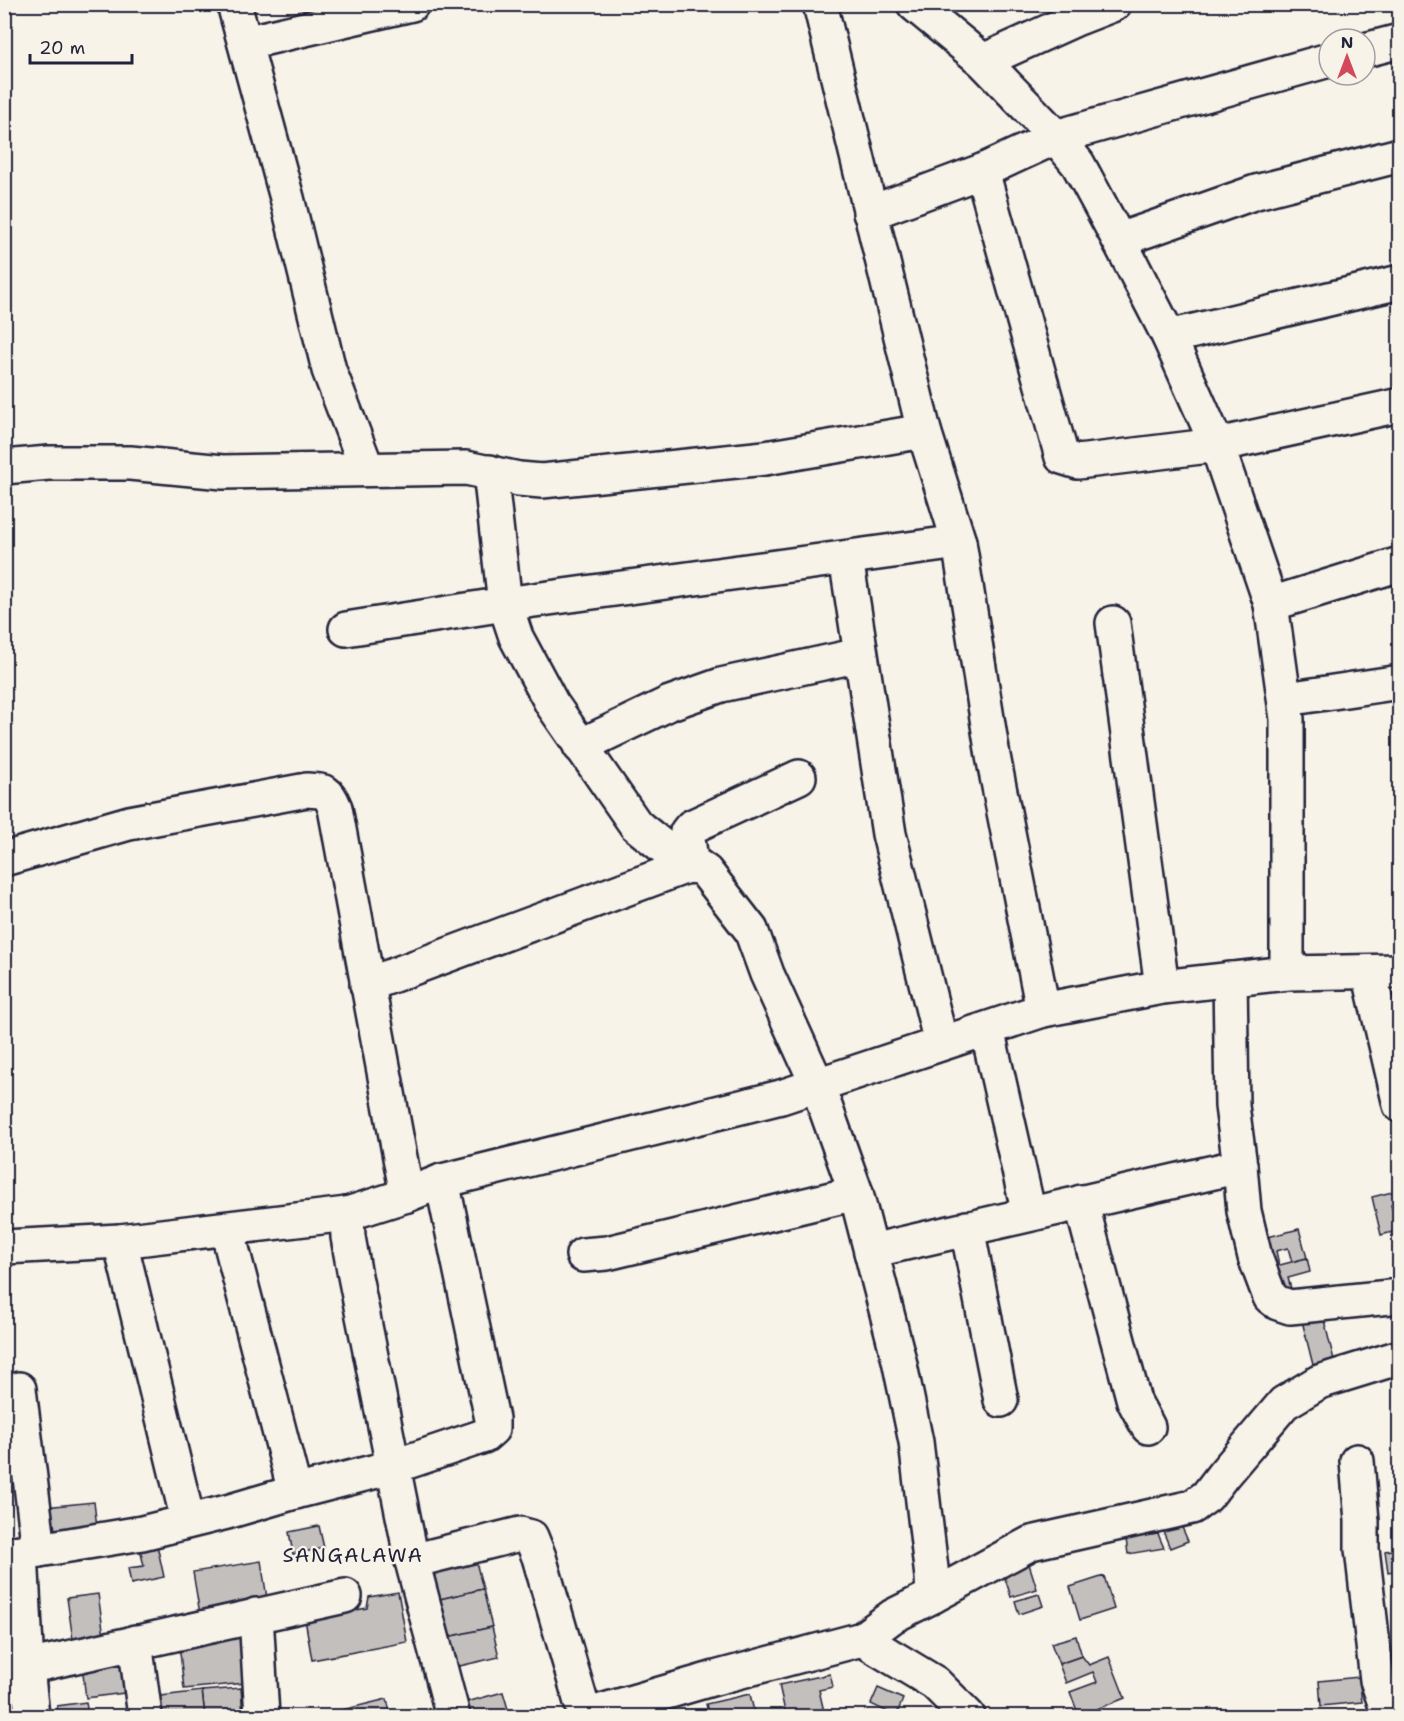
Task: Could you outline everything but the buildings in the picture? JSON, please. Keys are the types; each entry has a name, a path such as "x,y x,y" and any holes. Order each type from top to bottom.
{"street":[{"path":"234,4 288,198 329,370 367,469"},
{"path":"245,43 412,4"},
{"path":"820,4 924,431 960,542 993,756 1043,1010"},
{"path":"914,4 983,60 1056,137 1078,164 1169,337 1217,445 1271,604 1286,699 1287,973"},
{"path":"983,60 1114,4"},
{"path":"1377,47 1400,41"},
{"path":"870,213 982,171 1056,137 1317,63"},
{"path":"1119,240 1256,192 1400,155"},
{"path":"982,171 1062,457 1078,462 1217,445 1400,405"},
{"path":"1169,337 1400,282"},
{"path":"4,467 49,463 130,463 224,472 466,468 542,481 765,458 924,431"},
{"path":"490,472 505,604 516,636 552,704 636,825 681,862 699,867 706,872 751,930 817,1084 856,1193 899,1360 916,1442 933,1596"},
{"path":"346,629 505,604 960,542"},
{"path":"846,558 889,834 941,1043"},
{"path":"1271,604 1400,564"},
{"path":"1113,622 1162,987"},
{"path":"580,746 670,703 721,685 860,655"},
{"path":"1286,699 1400,682"},
{"path":"368,985 681,862 690,853 687,832 691,827 800,777"},
{"path":"4,860 129,823 307,790 324,791 330,796 335,808 407,1195"},
{"path":"4,1247 120,1241 346,1214 407,1195 442,1181 781,1096 1043,1010 1162,987 1287,973 1384,971 1400,1105"},
{"path":"1230,979 1232,1106 1244,1211 1255,1257 1270,1297 1290,1307 1400,1296"},
{"path":"987,1029 1029,1214"},
{"path":"871,1251 1240,1166"},
{"path":"22,1552 142,1533 227,1512 392,1467 484,1436 492,1429 492,1419 442,1181"},
{"path":"583,1255 608,1253 856,1193"},
{"path":"1081,1202 1134,1401 1148,1426"},
{"path":"346,1214 348,1237 412,1561 453,1716"},
{"path":"967,1228 1001,1400"},
{"path":"227,1229 295,1492"},
{"path":"120,1241 188,1521"},
{"path":"412,1561 520,1534 531,1538 539,1557 585,1716 714,1678 862,1640 893,1617 1031,1543 1192,1507 1207,1496 1284,1403 1319,1382 1400,1357"},
{"path":"19,1389 22,1552 16,1669 32,1716"},
{"path":"1357,1461 1362,1549 1377,1680 1394,1707"},
{"path":"16,1669 345,1596"},
{"path":"256,1615 262,1716"},
{"path":"862,1640 935,1683 968,1716"},
{"path":"135,1642 145,1716"}],"district":[{"name":"SANGALAWA","path":"353,1555"}]}
